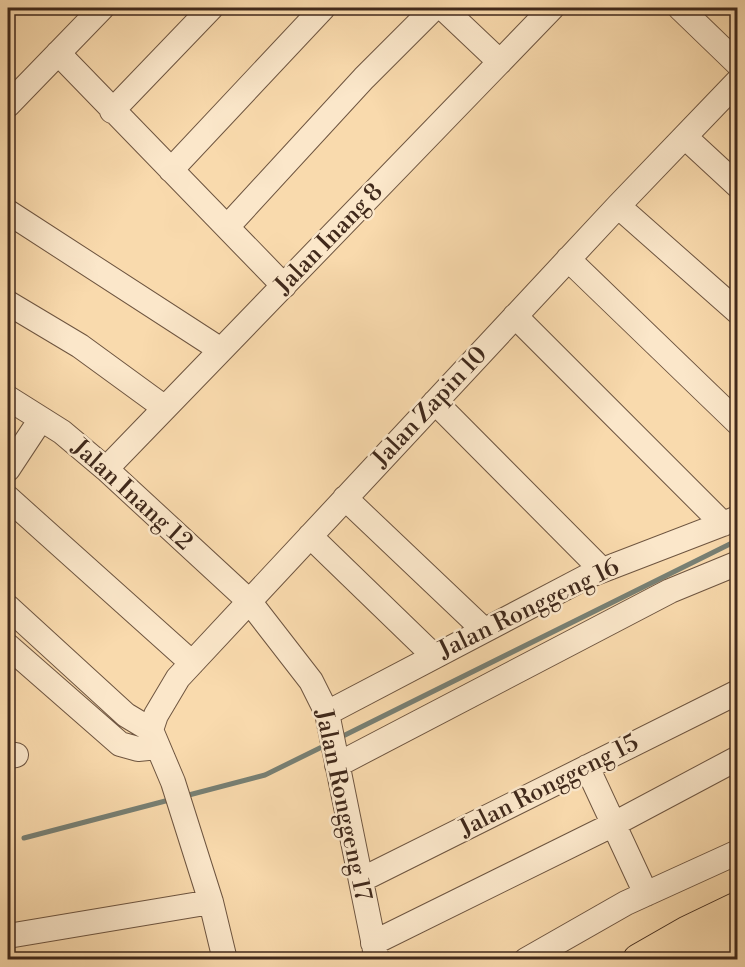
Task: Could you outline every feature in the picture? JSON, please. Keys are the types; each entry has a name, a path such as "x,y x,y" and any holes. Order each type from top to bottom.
{"main road":[{"path":"639,960 688,932 738,908"},
{"path":"684,960 738,933"}],"street":[{"path":"8,105 102,8"},
{"path":"112,111 211,8"},
{"path":"171,170 323,8"},
{"path":"227,227 364,78 434,8"},
{"path":"443,8 500,62"},
{"name":"Jalan Inang 8","path":"106,469 552,8"},
{"path":"680,8 738,64"},
{"path":"58,53 284,286"},
{"name":"Jalan Zapin 10","path":"154,739 156,715 178,678 568,259 738,81"},
{"path":"685,137 738,186"},
{"path":"618,206 738,312"},
{"path":"8,212 221,350"},
{"path":"568,259 738,423"},
{"path":"8,303 80,346 165,408"},
{"path":"515,316 730,521"},
{"name":"Jalan Inang 12","path":"8,398 62,432 106,469 249,601"},
{"path":"435,402 602,570"},
{"path":"8,470 41,419"},
{"path":"8,498 192,663"},
{"path":"345,498 484,630"},
{"name":"Jalan Ronggeng 16","path":"329,721 434,656 602,570 730,521"},
{"path":"310,536 434,656"},
{"name":"Jalan Ronggeng 16","path":"336,760 670,591 738,563"},
{"name":"Jalan Ronggeng 17","path":"249,601 312,681 329,721 375,951"},
{"path":"8,607 154,739 178,798 211,902 225,960"},
{"path":"8,646 120,744 138,749 154,739"},
{"name":"Jalan Ronggeng 15","path":"361,880 738,692"},
{"path":"375,951 738,758"},
{"path":"587,767 646,894"},
{"path":"526,960 626,903 738,852"},
{"path":"8,936 211,902"}],"waterway":[{"path":"339,738 738,540"},
{"path":"185,796 265,775 328,744"},
{"path":"24,838 173,799"}]}
